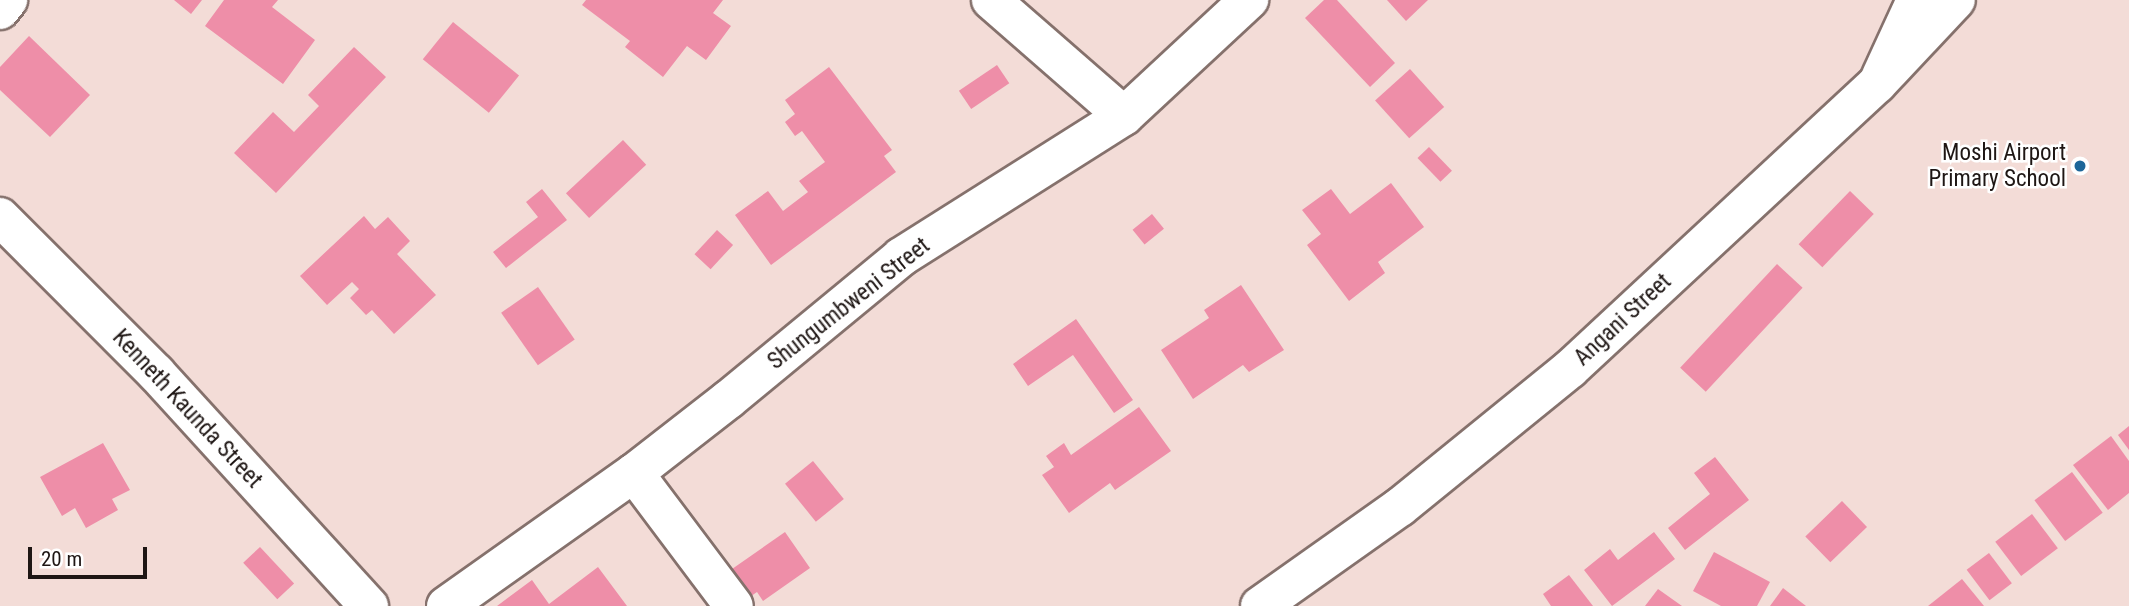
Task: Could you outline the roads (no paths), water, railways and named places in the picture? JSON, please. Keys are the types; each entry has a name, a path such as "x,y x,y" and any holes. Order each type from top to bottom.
{"street":[{"path":"0,10 8,0"},
{"path":"991,0 1124,116"},
{"name":"Shungumbweni Street","path":"446,606 634,473 729,399 901,257 1124,116 1249,0"},
{"path":"1877,84 1916,0"},
{"name":"Angani Street","path":"1261,606 1400,507 1570,369 1877,84 1956,0"},
{"name":"Kenneth Kaunda Street","path":"0,217 156,373 369,606"},
{"path":"634,473 734,606"}],"place":[{"name":"Moshi Airport Primary School","path":"2080,166"}]}
